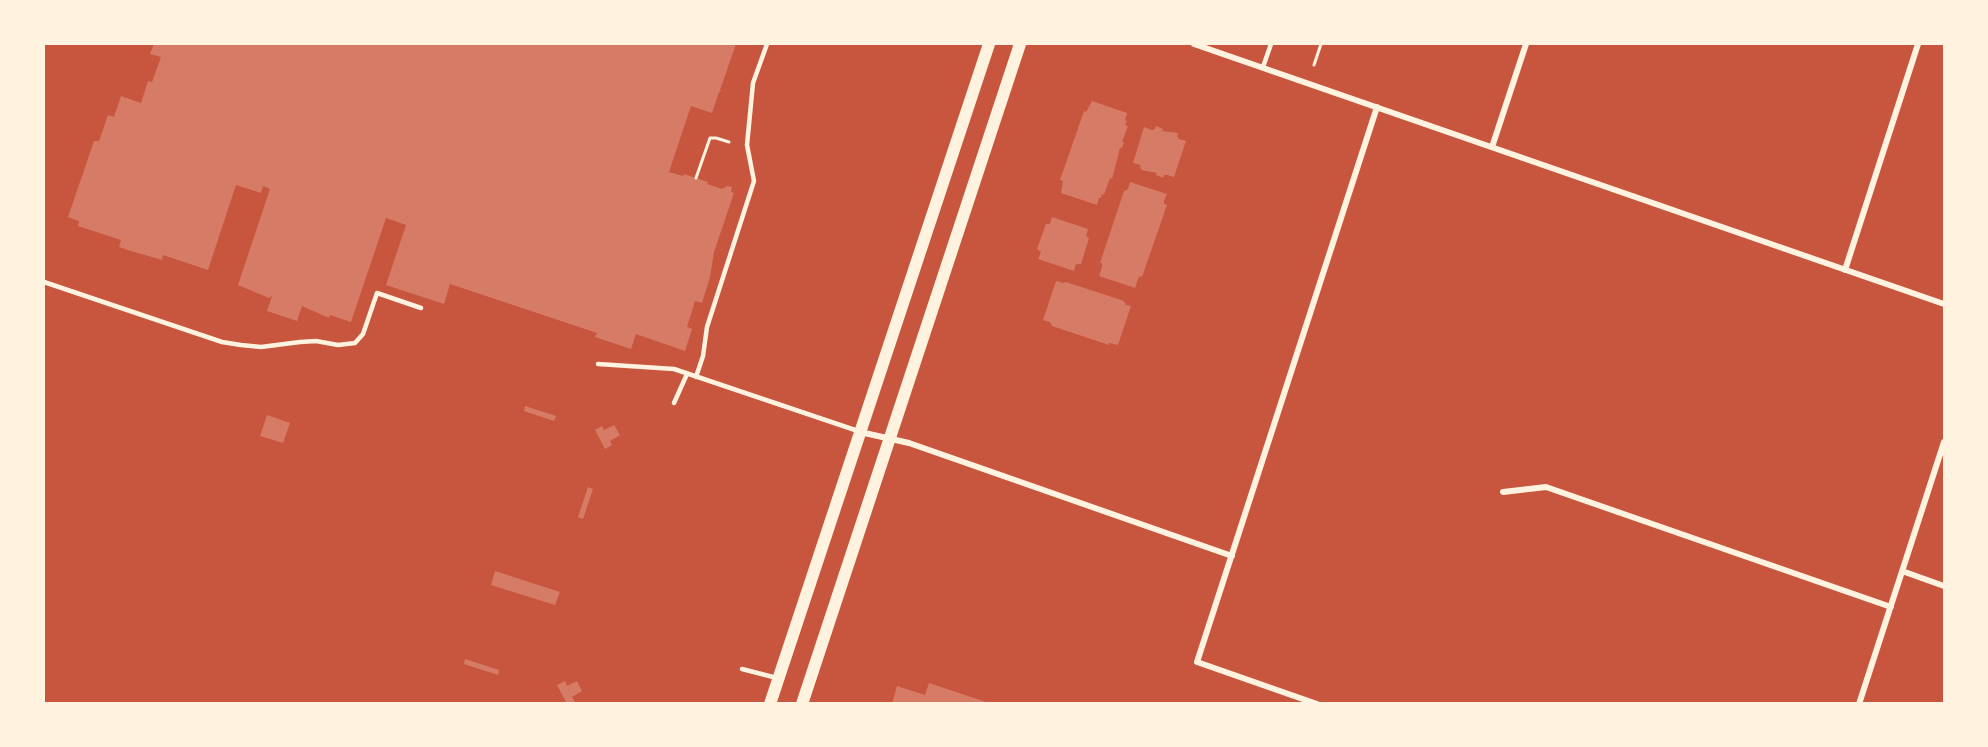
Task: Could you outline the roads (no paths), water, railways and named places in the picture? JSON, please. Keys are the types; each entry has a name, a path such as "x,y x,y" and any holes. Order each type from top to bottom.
{"main road":[{"path":"770,704 989,44"},
{"path":"802,704 1020,44"}],"street":[{"path":"1194,44 1944,304"},
{"path":"1492,147 1526,44"},
{"path":"1845,270 1918,44"},
{"path":"1317,704 1197,662 1377,107"},
{"path":"860,432 890,438 1232,555"},
{"path":"1859,704 1944,442"},
{"path":"1503,492 1546,487 1891,607"},
{"path":"1902,571 1944,586"}],"lane":[{"path":"696,377 703,356 707,327 754,181 747,145 753,83 767,44"},
{"path":"1263,67 1271,44"},
{"path":"44,282 222,342 241,345 261,346 316,341 338,345 355,343 363,334 377,293 421,308"},
{"path":"598,364 674,369 860,432"},
{"path":"674,403 687,374"},
{"path":"742,669 778,679"}]}
